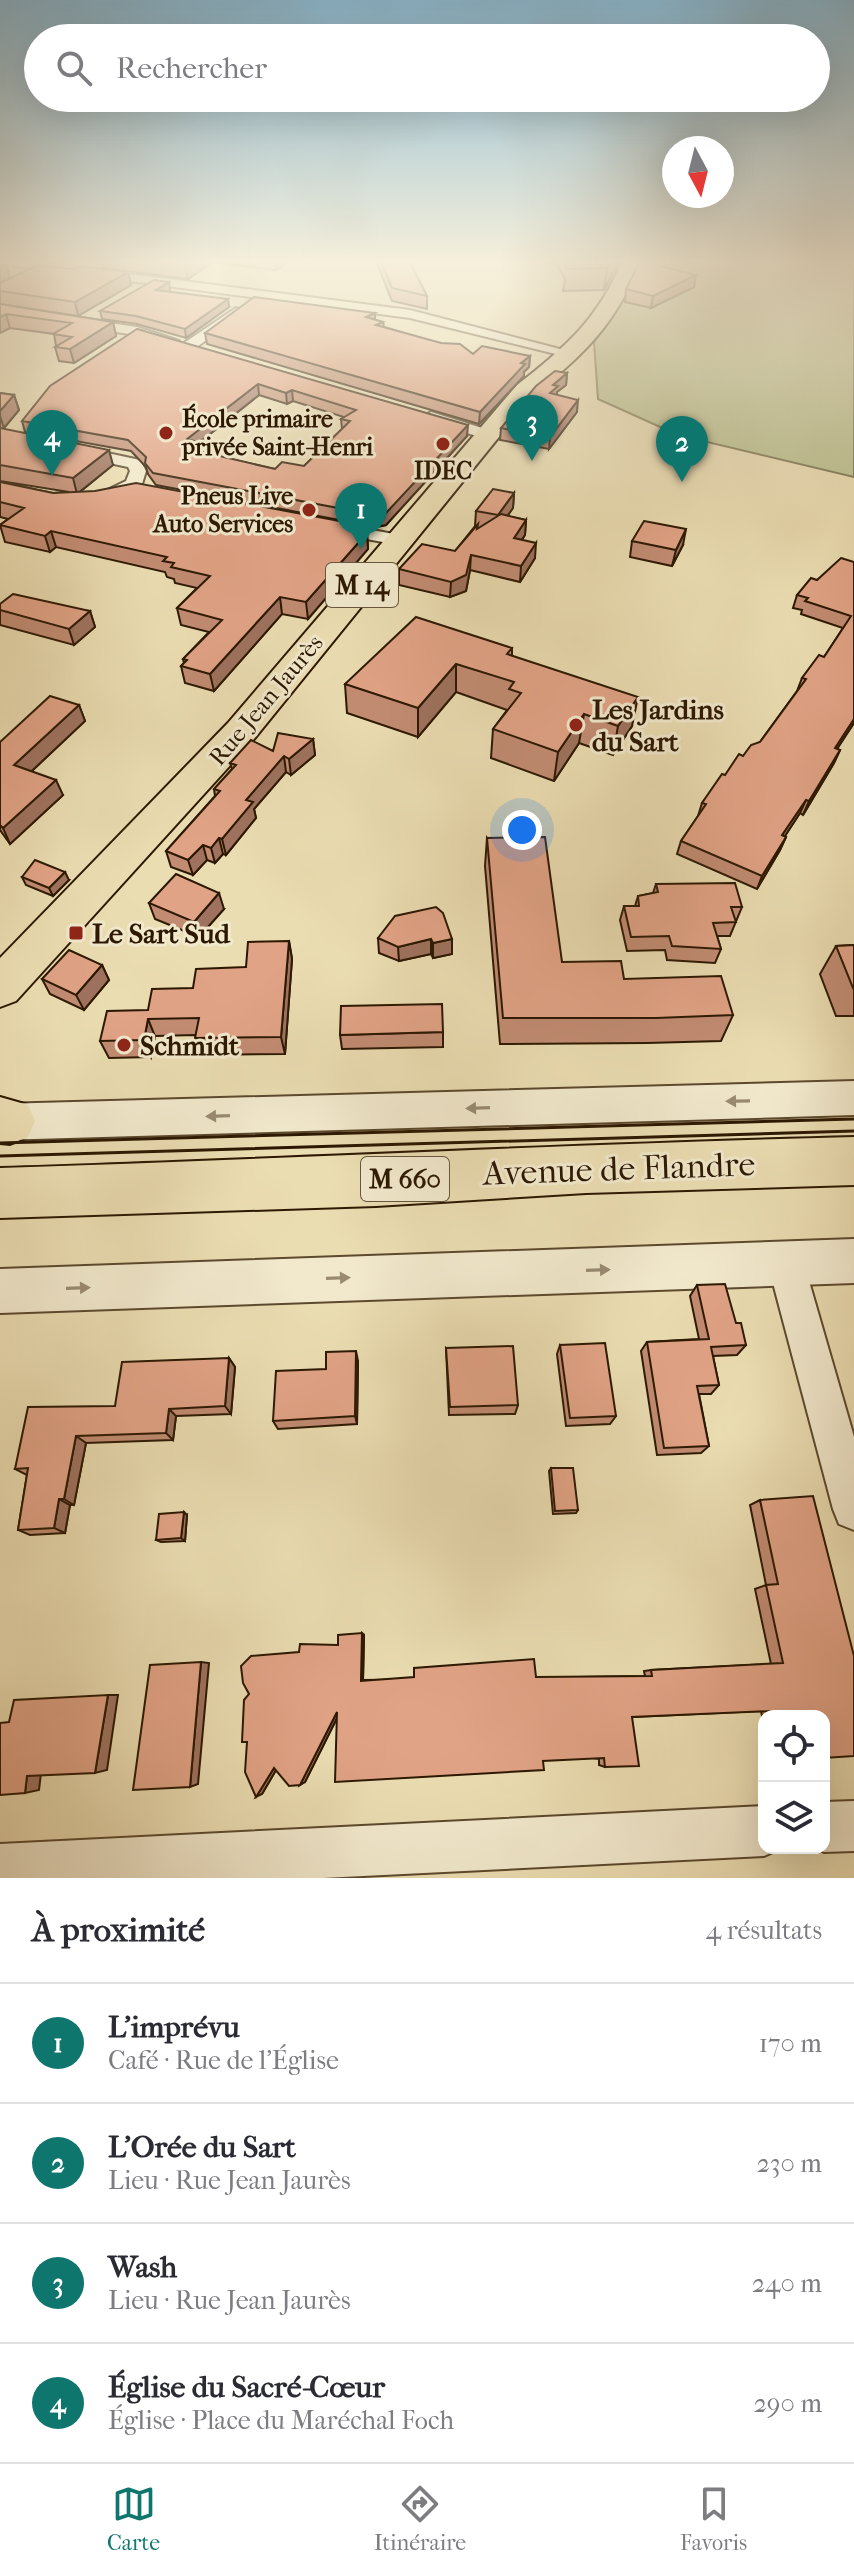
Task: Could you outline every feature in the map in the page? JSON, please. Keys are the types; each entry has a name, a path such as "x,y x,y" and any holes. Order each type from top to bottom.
{"main road":[{"name":"Rue Jean Jaurès","path":"563,357 569,349"},
{"name":"Rue Jean Jaurès","path":"0,988 212,764 525,390 571,349"},
{"name":"Avenue de Flandre","path":"0,1193 376,1181 586,1168 854,1161"},
{"name":"M 660","path":"0,1179 381,1169 586,1168"},
{"name":"Avenue de Flandre","path":"0,1209 854,1187"},
{"name":"M 660","path":"0,1223 497,1198"}],"street":[{"path":"529,349 563,357"},
{"path":"534,349 563,357"},
{"path":"413,412 489,435"},
{"path":"9,437 131,462 138,471 130,488"},
{"path":"87,503 130,488 158,493"},
{"path":"311,523 399,540"},
{"path":"3,1121 854,1098"},
{"path":"0,1291 854,1261"},
{"path":"786,1264 854,1509"},
{"path":"830,1827 854,1826"},
{"path":"0,1869 758,1831"}],"green space":[{"path":"594,349 854,349 854,477 678,435 598,399"}],"building":[{"path":"107,349 205,349 468,425 386,513 375,515 153,473 145,463 146,457 128,440 22,421 50,386","holes":["258,384 286,393 292,390 356,410 341,419 350,421 304,466 282,462 275,469 185,448 194,441 187,439"]},
{"path":"259,349 466,349 473,354 479,349 495,349 530,356 480,412"},
{"path":"555,371 567,373 553,385 558,386 550,393 578,400 550,437 501,428 536,386"},
{"path":"0,393 14,395 0,411"},
{"path":"0,428 109,450 73,478 0,465"},
{"path":"0,482 53,493 95,491 136,483 361,525 367,533 306,602 280,597 210,674 181,666 187,660 183,659 222,620 177,608 210,576 171,567 174,563 163,561 167,557 51,531 45,536 0,525 24,508 0,502"},
{"path":"493,489 514,493 498,515 476,511"},
{"path":"501,514 526,520 514,538 536,543 521,566 471,555 466,575 451,582 399,569 422,544 455,551 478,524 477,529"},
{"path":"644,521 686,529 676,550 632,541"},
{"path":"841,558 854,562 854,719 835,748 840,750 809,801 806,800 782,835 786,837 762,876 681,841 722,774 725,775 739,754 743,756 751,745 760,742 806,679 802,678 819,655 824,657 851,616 805,601 808,598 797,595 811,578 817,580"},
{"path":"13,594 90,611 69,629 0,610 0,604"},
{"path":"416,617 512,648 507,654 638,697 618,726 584,714 558,752 493,729 521,693 509,689 514,682 456,664 418,708 345,684"},
{"path":"50,696 79,705 14,765 56,780 3,828 0,825 0,742"},
{"path":"278,733 313,739 289,759 284,756 246,800 253,802 211,848 203,845 188,860 166,851 220,791 214,789 236,765 230,763 251,740 273,751"},
{"path":"545,837 562,962 621,961 624,979 721,976 733,1015 503,1018 487,838"},
{"path":"35,860 65,872 49,888 22,877"},
{"path":"176,874 219,893 194,922 149,903"},
{"path":"735,883 742,907 731,907 736,922 713,923 721,949 672,946 669,936 631,937 624,906 639,906 638,896 658,892 656,884"},
{"path":"436,907 443,913 452,939 433,943 431,939 398,947 378,938 395,916"},
{"path":"289,941 281,1037 195,1038 199,1018 148,1019 144,1040 100,1041 107,1011 148,1010 152,989 193,988 196,969 246,967 248,942"},
{"path":"854,945 854,988 853,988 836,946"},
{"path":"69,950 102,965 76,995 42,979"},
{"path":"442,1004 443,1032 340,1035 341,1006"},
{"path":"725,1284 736,1323 741,1323 746,1345 711,1347 719,1385 697,1386 709,1446 664,1448 647,1342 709,1339 697,1285"},
{"path":"605,1343 616,1416 570,1418 560,1345"},
{"path":"513,1346 518,1405 450,1407 446,1348"},
{"path":"356,1351 355,1416 273,1421 276,1371 326,1369 326,1352"},
{"path":"229,1358 225,1406 169,1409 166,1433 76,1436 64,1499 59,1499 54,1528 18,1530 28,1468 15,1469 28,1407 115,1406 122,1362"},
{"path":"551,1468 573,1468 578,1510 555,1511"},
{"path":"813,1496 854,1656 854,1756 830,1758 830,1710 758,1710 632,1717 639,1766 605,1767 604,1758 543,1761 544,1770 335,1782 337,1712 300,1785 289,1786 274,1768 256,1797 245,1772 247,1742 242,1742 244,1700 249,1694 243,1683 241,1666 251,1656 299,1652 300,1644 338,1645 338,1635 362,1633 361,1681 414,1677 414,1668 534,1659 536,1677 652,1676 651,1670 783,1663 766,1585 778,1584 760,1500"},
{"path":"184,1512 181,1538 156,1540 159,1514"},
{"path":"201,1662 190,1787 133,1790 150,1665"},
{"path":"108,1695 95,1773 27,1776 25,1793 0,1795 0,1723 9,1722 14,1700"}],"tram line":[{"path":"0,1143 854,1119"},
{"path":"0,1156 854,1131"}],"place":[{"name":"École primaire privée Saint-Henri","path":"166,433"},
{"name":"IDEC","path":"443,444"},
{"name":"Wash","path":"532,461"},
{"name":"Église du Sacré-Cœur","path":"52,476"},
{"name":"L'Orée du Sart","path":"682,482"},
{"name":"Pneus Live Auto Services","path":"309,510"},
{"name":"L'imprévu","path":"361,549"},
{"name":"Les Jardins du Sart","path":"576,725"},
{"name":"Le Sart Sud","path":"76,933"},
{"name":"Schmidt","path":"124,1045"}]}
